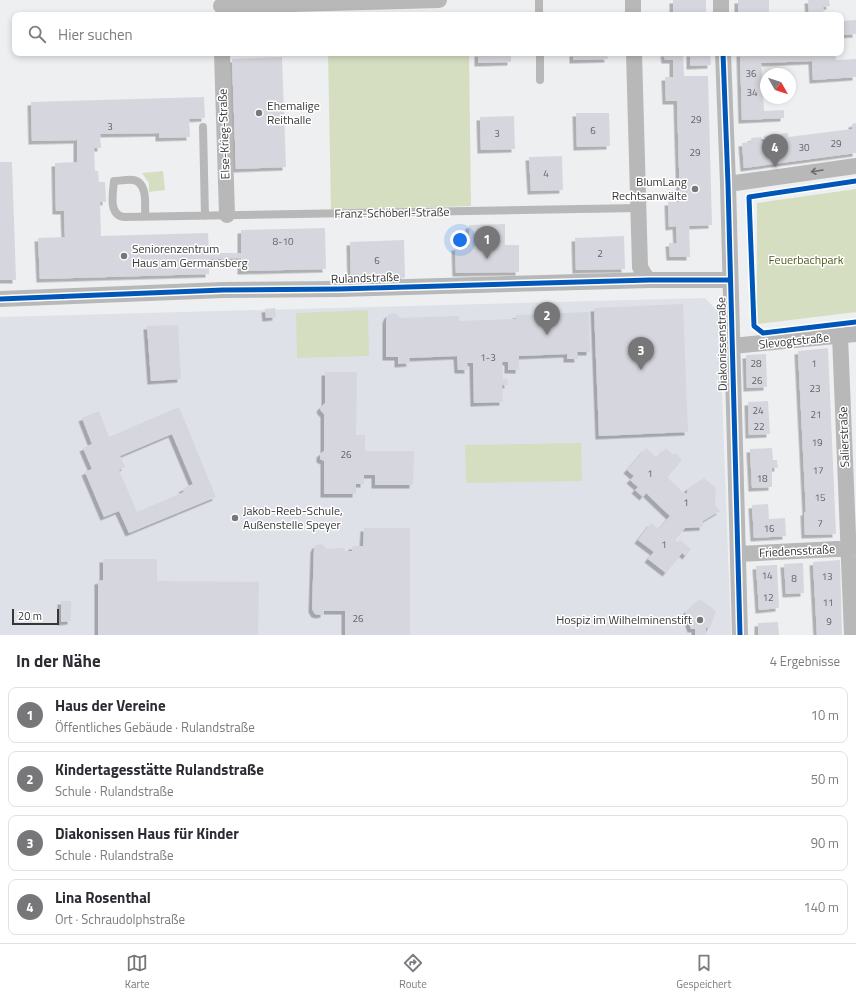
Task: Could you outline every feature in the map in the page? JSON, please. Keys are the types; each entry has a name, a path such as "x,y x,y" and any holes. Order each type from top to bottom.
{"street":[{"path":"221,7 398,0 439,0"},
{"path":"633,0 633,12"},
{"path":"721,0 721,12"},
{"name":"Else-Krieg-Straße","path":"222,56 227,215"},
{"path":"634,56 640,267 645,276 650,280"},
{"name":"Diakonissenstraße","path":"723,56 740,635"},
{"path":"728,184 856,166"},
{"name":"Rulandstraße","path":"0,299 223,290 339,289 650,280 730,280"},
{"name":"Slevogtstraße","path":"732,346 856,334"},
{"name":"Salierstraße","path":"840,336 852,548 852,635"},
{"name":"Friedensstraße","path":"738,554 852,548"}],"lane":[{"path":"539,0 539,12"},
{"path":"540,56 540,80"},
{"path":"203,128 205,216"},
{"name":"Franz-Schöberl-Straße","path":"145,216 144,192 142,186 133,180 114,181 114,213 119,217 124,218 145,216 639,208"}],"shaded area":[{"path":"705,298 719,313 731,635 0,635 0,317"}],"green space":[{"path":"328,56 469,56 471,206 331,210"},
{"path":"163,171 165,190 149,192 149,183 142,173"},
{"name":"Feuerbachpark","path":"856,189 856,312 757,324 757,203"},
{"path":"368,310 369,356 297,358 296,313"},
{"path":"581,443 582,481 466,483 465,445"}],"building":[{"path":"673,0 706,0 706,12 673,12"},
{"path":"738,0 769,0 769,12 738,12"},
{"path":"808,0 829,0 830,6 823,7 824,12 809,12"},
{"path":"856,20 856,34 844,35 844,21"},
{"path":"478,56 511,56 511,62 478,63"},
{"path":"573,56 608,56 608,59 573,60"},
{"path":"664,56 683,56 684,76 708,76 712,225 689,226 690,257 670,257 669,243 677,243 676,226 669,227 668,202 680,202 677,101 666,101 665,77 673,77 673,60 665,60"},
{"path":"690,56 710,56 711,65 690,66"},
{"path":"740,56 835,56 836,60 856,59 856,77 813,80 812,61 761,63 760,104 764,104 764,111 784,110 784,118 742,120"},
{"name":"Ehemalige Reithalle","path":"282,57 286,167 236,169 232,59"},
{"path":"204,97 205,118 189,119 190,137 159,138 159,133 100,134 101,148 94,148 95,171 98,171 99,182 105,182 106,202 100,202 101,236 208,233 209,253 241,253 241,230 325,228 326,269 241,271 241,258 209,259 209,274 40,279 38,238 65,237 64,211 56,211 55,163 77,162 77,140 32,141 31,102"},
{"path":"576,113 609,113 610,146 577,147"},
{"path":"514,116 515,149 481,150 480,117"},
{"path":"856,123 856,153 744,168 742,143 751,142 751,138 761,137 761,142 765,141 764,136 788,133 788,137 852,129 852,124"},
{"path":"562,156 563,190 531,191 529,157"},
{"path":"0,162 12,162 16,280 0,280"},
{"path":"505,224 505,245 519,245 519,272 456,273 455,247 469,246 469,225"},
{"path":"624,236 625,269 576,270 575,238"},
{"path":"404,240 405,278 351,279 350,242"},
{"path":"683,304 688,432 599,436 594,308"},
{"path":"275,308 276,317 266,318 265,309"},
{"path":"589,312 590,352 577,352 578,359 567,359 567,354 519,356 519,370 508,370 508,362 502,362 503,379 507,379 508,385 502,385 503,402 474,403 473,363 467,363 468,370 458,370 457,356 409,358 410,363 398,364 398,357 386,357 386,320 388,315 392,313 397,314 400,318 459,316 459,321 516,319 516,315"},
{"path":"178,325 181,379 151,381 147,326"},
{"path":"828,348 836,534 805,535 804,512 806,512 798,351"},
{"path":"766,354 767,387 747,388 746,355"},
{"path":"325,372 357,372 356,435 365,435 365,451 414,451 413,485 375,485 375,475 364,475 364,484 356,484 356,494 324,494 324,461 320,459 320,454 324,451 324,414 320,408 325,403"},
{"path":"768,401 770,434 749,435 748,402"},
{"path":"179,407 216,497 129,533 119,511 104,517 85,472 92,469 83,448 92,444 82,418 99,411 109,437","holes":["172,434 193,484 182,489 184,492 137,512 119,470 125,467 120,456"]},
{"path":"646,448 657,458 666,448 673,455 675,453 682,460 667,477 684,493 687,493 688,488 704,478 716,488 715,505 720,511 703,521 703,527 685,528 675,540 678,542 680,540 691,549 686,556 682,553 666,573 648,559 654,552 638,540 651,523 659,529 670,516 646,493 643,497 635,490 638,487 630,480 634,476 627,470"},
{"path":"772,448 773,460 777,460 778,468 772,468 772,487 752,488 750,449"},
{"path":"768,504 769,519 785,518 786,536 754,538 752,505"},
{"path":"364,528 410,528 410,635 345,635 345,611 324,611 324,614 320,615 315,614 312,609 314,549 316,545 322,544 327,549 344,548 345,551 352,551 352,546 363,546"},
{"path":"103,559 157,559 157,581 259,582 258,635 98,635 98,581 103,580"},
{"path":"840,560 842,635 817,635 813,562"},
{"path":"803,563 804,593 786,594 784,564"},
{"path":"777,565 779,608 759,610 756,566"},
{"name":"Hospiz im Wilhelminenstift","path":"700,599 716,611 710,628 706,628 706,635 695,635 695,629 691,629 685,612"},
{"path":"61,601 71,601 71,621 61,622"},
{"path":"778,622 779,635 758,635 758,623"}],"cycle path":[{"path":"723,56 740,635"},
{"path":"856,181 749,197 754,326 763,333 856,322"},
{"path":"0,299 223,290 339,289 650,280 730,280"}],"place":[{"name":"Ehemalige Reithalle","path":"259,113"},
{"name":"Lina Rosenthal","path":"775,167"},
{"name":"BlumLang Rechtsanwälte","path":"695,189"},
{"name":"Seniorenzentrum Haus am Germansberg","path":"124,256"},
{"name":"Haus der Vereine","path":"487,259"},
{"name":"Kindertagesstätte Rulandstraße","path":"547,335"},
{"name":"Diakonissen Haus für Kinder","path":"641,370"},
{"name":"Jakob-Reeb-Schule, Außenstelle Speyer","path":"235,518"},
{"name":"Hospiz im Wilhelminenstift","path":"700,620"}]}
